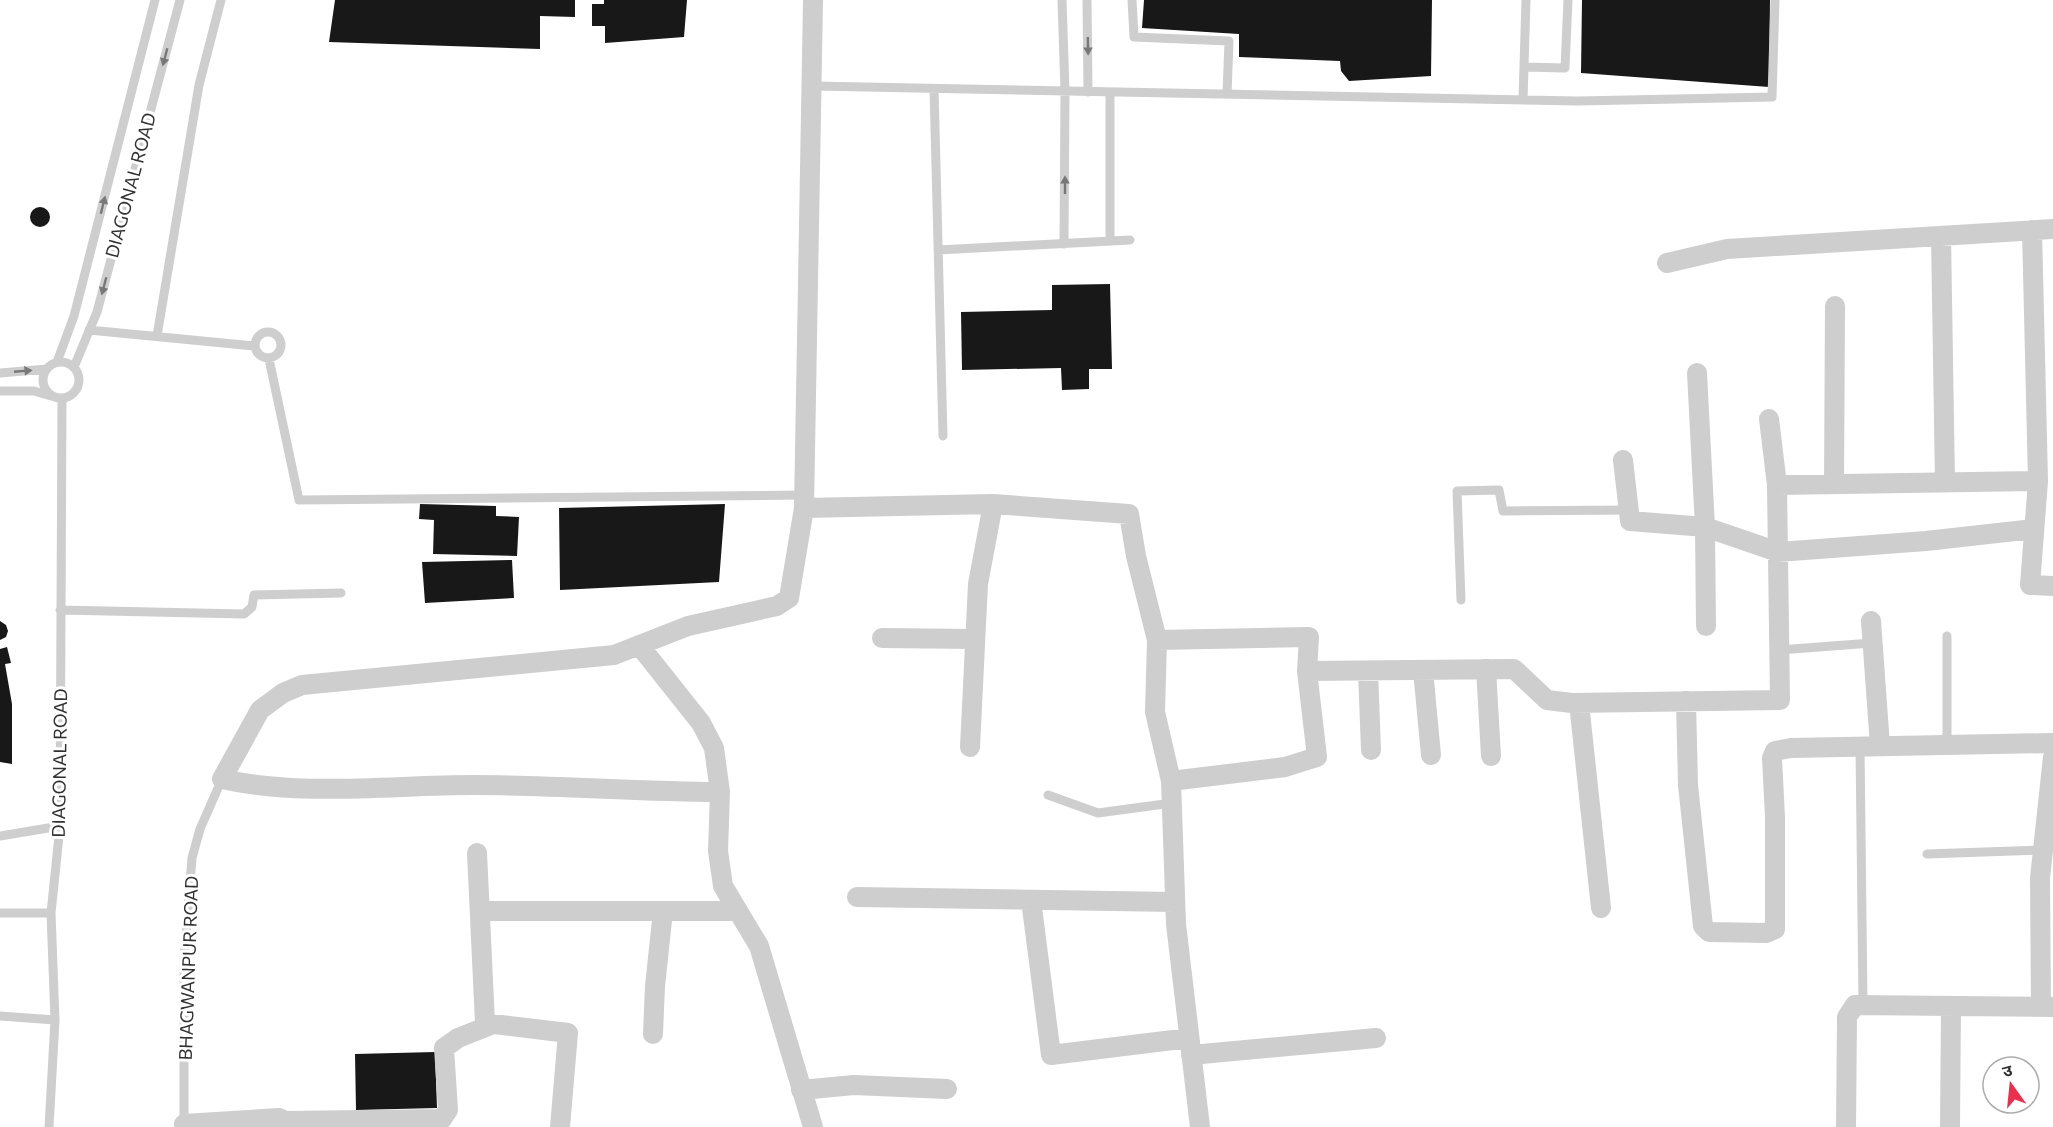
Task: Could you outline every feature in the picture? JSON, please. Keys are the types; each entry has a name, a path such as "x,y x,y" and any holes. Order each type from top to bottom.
{"street":[{"path":"720,792 654,792 477,785 300,789 266,787 222,779 260,710 283,693 302,685 614,655 688,627 777,606 789,598 804,501 813,0"},
{"path":"1667,264 1727,249 2053,229"},
{"path":"2032,230 2038,481 2030,585 2053,586"},
{"path":"1941,236 1945,483"},
{"path":"1834,485 1835,306"},
{"path":"1697,373 1705,527 1706,626"},
{"path":"1307,671 1514,669 1547,700 1579,703 1780,700 1777,485 1769,419"},
{"path":"1623,460 1630,521 1705,527 1778,552 1926,541 2034,529"},
{"path":"1777,485 2038,481"},
{"path":"804,501 993,504 1129,514 1136,556 1157,640 1155,712 1171,781 1175,902 1200,1127"},
{"path":"970,747 978,584 993,504"},
{"path":"1871,621 1880,746"},
{"path":"1157,640 1309,637 1307,671 1317,757 1285,767 1171,781"},
{"path":"882,638 974,639"},
{"path":"639,645 701,723 714,748 720,792 718,851 723,886 759,946 813,1127"},
{"path":"1486,669 1491,756"},
{"path":"1423,670 1431,755"},
{"path":"1368,671 1371,750"},
{"path":"1686,701 1688,785 1703,926 1709,932 1766,933 1775,929 1775,817 1772,758 1775,751 1791,748 1860,746 2053,743"},
{"path":"1579,703 1601,908"},
{"path":"1846,1127 1847,1017 1856,1005 2047,1007 2040,878 2053,757"},
{"path":"477,852 485,1023 568,1033 560,1127"},
{"path":"857,897 1175,902"},
{"path":"1031,900 1051,1055 1376,1038"},
{"path":"481,911 738,911"},
{"path":"653,1034 655,986 663,911"},
{"path":"1950,1127 1951,1006"},
{"path":"184,1126 279,1118 285,1124 351,1124 442,1119 448,1110 444,1048 458,1038 491,1025"},
{"path":"801,1090 854,1085 948,1089"},
{"path":"1943,1127 1951,1089"}],"lane":[{"path":"57,362 74,367 78,372 80,384 74,394 62,399 34,391 4,391 0,372 47,369 57,362 74,316 155,0"},
{"name":"DIAGONAL ROAD","path":"74,367 97,312 180,0"},
{"path":"157,336 199,85 221,0"},
{"path":"1062,0 1065,91 1064,244"},
{"path":"1087,0 1088,92"},
{"path":"1132,0 1134,37 1229,41 1227,94"},
{"path":"1523,100 1526,0"},
{"path":"1524,67 1565,68 1568,0"},
{"path":"813,86 1523,100 1772,97 1775,0"},
{"path":"934,89 943,436"},
{"path":"1110,92 1110,241"},
{"path":"938,250 1130,240"},
{"path":"89,330 254,346"},
{"path":"264,332 277,335 281,343 280,352 269,358 258,354 254,346 257,337 264,332"},
{"path":"269,358 299,500 804,501"},
{"path":"47,369 43,383 51,396"},
{"name":"DIAGONAL ROAD","path":"49,1127 55,1020 51,913 60,826 62,399"},
{"path":"1461,600 1457,491 1499,490 1503,511 1629,510"},
{"path":"60,610 244,614 252,607 254,595 341,593"},
{"path":"1947,636 1947,745"},
{"path":"1779,650 1873,643"},
{"path":"1860,746 1863,1005"},
{"name":"BHAGWANPUR ROAD","path":"184,1126 184,961 192,858 200,830 222,779"},
{"path":"1048,795 1098,813 1172,803"},
{"path":"0,836 60,826"},
{"path":"1927,854 2043,850"},
{"path":"0,914 51,913"},
{"path":"0,1016 55,1020"}],"building":[{"path":"335,0 575,0 575,17 540,16 540,49 329,42"},
{"path":"604,0 687,0 684,37 605,43 605,26 592,26 592,4 604,4"},
{"path":"1144,0 1432,0 1431,76 1349,81 1341,71 1340,61 1239,57 1239,34 1142,28"},
{"path":"1582,0 1770,0 1769,87 1581,73"},
{"path":"36,207 44,207 50,213 50,221 44,227 36,227 30,221 30,213"},
{"path":"1110,284 1112,369 1089,369 1089,389 1062,390 1061,368 962,370 961,312 1052,310 1052,285"},
{"path":"420,504 496,506 496,516 519,517 517,556 433,554 434,520 419,519"},
{"path":"725,504 719,582 560,590 559,508"},
{"path":"512,560 514,598 425,603 422,562"},
{"path":"0,621 6,625 8,631 6,637 0,640"},
{"path":"7,647 11,663 5,664 12,704 12,764 0,762 0,649"},
{"path":"435,1052 437,1108 356,1110 355,1054"}]}
